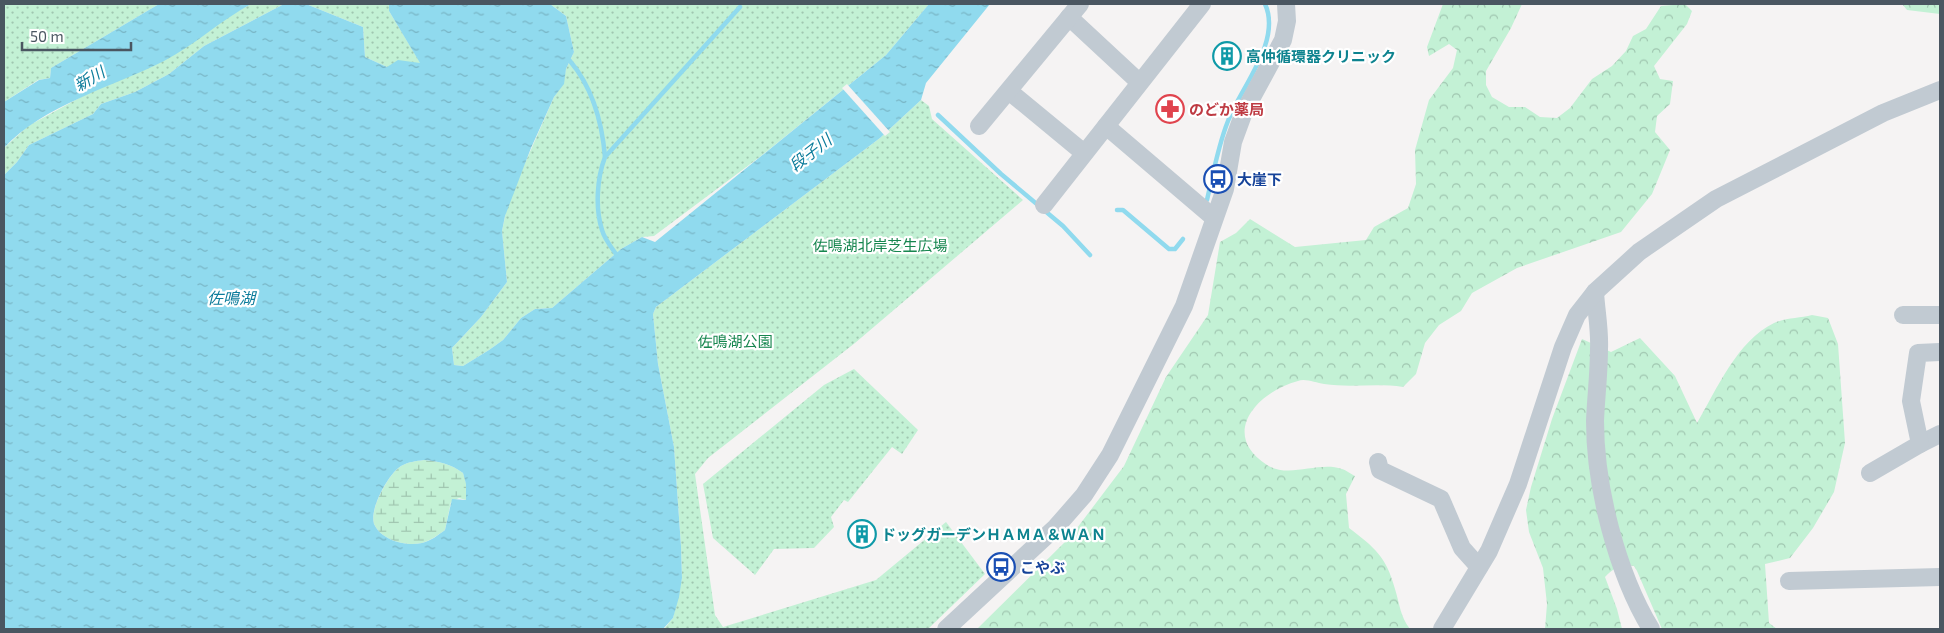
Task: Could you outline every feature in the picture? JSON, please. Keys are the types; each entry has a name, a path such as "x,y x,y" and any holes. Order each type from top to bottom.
{"street":[{"path":"1044,205 1202,4"},
{"path":"946,629 1017,566 1084,496 1110,455 1184,306 1206,211 1225,189 1234,142 1244,112 1283,40 1287,21 1286,4"},
{"path":"979,126 1010,92 1074,10 1139,82"},
{"path":"1442,629 1489,551 1518,484 1563,347 1577,315 1595,292 1639,252 1716,199 1883,113 1940,90"},
{"path":"1010,92 1084,153"},
{"path":"1106,126 1206,211"},
{"path":"1595,292 1600,347 1595,423 1600,482 1617,551 1642,614 1651,629"},
{"path":"1902,315 1940,315"},
{"path":"1920,444 1911,401 1918,353 1940,352"},
{"path":"1870,473 1940,434"},
{"path":"1378,462 1380,470 1441,499 1462,548 1479,567"},
{"path":"1789,581 1940,577"}],"green space":[{"path":"4,4 159,4 51,68 50,78 38,80 4,102"},
{"path":"251,4 284,4 204,46 169,74 135,92 101,104 93,114 29,145 17,162 4,175 4,148 28,126"},
{"path":"306,4 389,4 389,11 421,64 387,67 365,57 363,27"},
{"path":"550,4 929,4 886,55 761,156 654,236 642,237 621,249 552,308 535,309 521,318 503,340 489,350 463,366 454,365 452,348 481,317 507,282 502,231 508,202 554,97 563,84 566,69 574,52 566,16"},
{"path":"1443,4 1522,4 1511,28 1486,71 1486,85 1492,97 1509,107 1525,107 1540,117 1557,118 1570,108 1592,79 1612,66 1626,51 1633,36 1646,29 1661,6 1685,4 1692,11 1687,24 1654,66 1660,79 1673,81 1670,104 1657,116 1655,132 1670,150 1652,194 1621,232 1517,268 1472,293 1461,311 1439,325 1425,343 1416,374 1403,387 1334,385 1301,380 1283,386 1269,394 1249,416 1245,428 1246,440 1253,453 1267,465 1285,470 1333,467 1355,476 1346,494 1349,528 1373,547 1388,568 1402,615 1410,629 977,629 1071,536 1124,466 1166,377 1208,315 1220,242 1236,233 1250,219 1295,247 1366,240 1374,227 1408,208 1416,184 1415,150 1429,100 1453,68 1457,50 1449,44 1429,56 1427,47"},
{"path":"1902,4 1940,4 1940,14 1907,10"},
{"name":"佐鳴湖公園","path":"921,100 929,106 932,119 1023,200 855,343 708,458 695,474 715,615 723,627 876,580 946,522 985,574 928,629 664,629 673,618 682,578 674,447 658,364 653,314 656,307 880,138"},
{"path":"1812,315 1828,318 1838,344 1845,443 1834,492 1813,528 1790,558 1765,564 1769,623 1777,629 1662,629 1637,571 1634,566 1626,565 1611,571 1605,577 1622,629 1545,629 1547,604 1543,568 1529,532 1526,510 1531,487 1552,419 1582,339 1611,352 1640,338 1675,376 1697,423 1720,381 1749,341 1774,323"},
{"path":"854,369 918,430 902,454 892,447 848,502 844,500 831,517 834,527 814,548 774,549 755,575 713,538 703,484 824,385"},
{"path":"424,460 454,467 463,473 466,483 466,500 459,498 451,502 445,530 431,539 416,544 395,541 377,530 374,524 374,510 377,501 396,470 406,464"}],"water":[{"name":"新川","path":"159,4 251,4 164,61 58,108 20,133 4,148 4,102 39,80 50,78 51,68"},
{"name":"佐鳴湖","path":"284,4 306,4 363,27 365,57 387,67 398,60 420,63 389,11 389,4 550,4 566,16 574,52 566,69 564,84 554,97 531,148 505,216 502,231 507,282 481,317 452,348 454,365 463,366 503,340 521,318 535,309 552,308 621,249 642,237 655,242 886,55 929,4 990,4 926,83 921,100 880,138 656,307 653,314 658,364 674,447 682,578 673,618 663,629 4,629 4,175 17,162 29,145 93,114 101,104 135,92 169,74 204,46","holes":["424,460 449,465 463,473 466,484 466,500 452,499 445,530 434,538 416,544 395,541 377,530 374,524 373,517 377,501 386,483 396,470 406,464"]}],"pier":[{"path":"847,84 890,132 885,136 842,88"}],"waterway":[{"path":"1207,200 1224,131 1258,64 1264,48 1269,18 1265,4"},
{"path":"616,254 603,233 598,212 599,184 605,157 740,7"},
{"path":"570,61 585,82 595,106 602,131 605,157"},
{"path":"938,115 1001,174 1063,226 1090,255"},
{"path":"1117,210 1123,210 1169,249 1175,249 1183,239"}],"place":[{"name":"高仲循環器クリニック","path":"1227,56"},
{"name":"のどか薬局","path":"1170,109"},
{"name":"大崖下","path":"1218,179"},
{"name":"ドッグガーデンＨＡＭＡ＆ＷＡＮ","path":"862,534"},
{"name":"こやぶ","path":"1001,567"}],"water label":[{"name":"段子川","path":"810,152"}],"park label":[{"name":"佐鳴湖北岸芝生広場","path":"880,245"}]}
